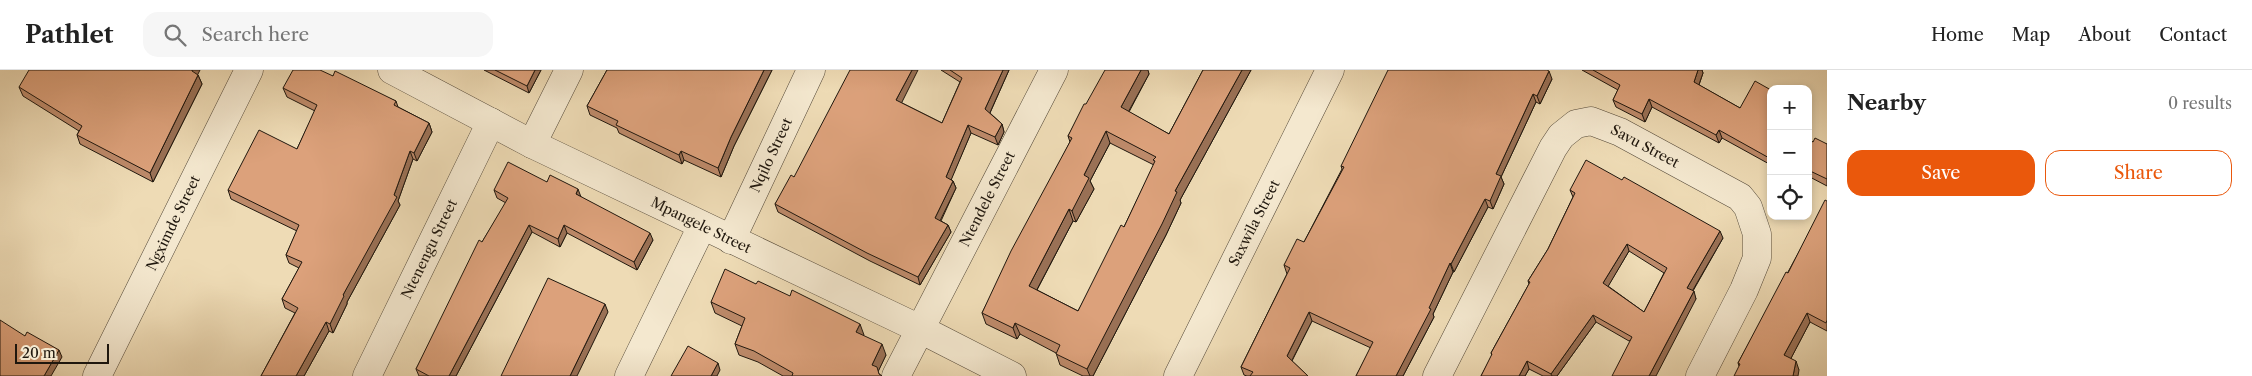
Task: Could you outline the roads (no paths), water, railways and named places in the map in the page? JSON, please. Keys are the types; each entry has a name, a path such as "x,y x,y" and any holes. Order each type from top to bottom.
{"street":[{"name":"Ngximde Street","path":"97,376 249,70"},
{"name":"Mpangele Street","path":"392,70 532,144 920,329 1012,376"},
{"path":"532,144 569,70"},
{"name":"Nqilo Street","path":"731,240 811,70"},
{"name":"Ntendele Street","path":"896,376 1054,70"},
{"name":"Saxwila Street","path":"1178,376 1330,70"},
{"name":"Savu Street","path":"1436,376 1553,148 1561,136 1576,124 1591,121 1620,132 1740,197 1748,207 1757,234 1757,258 1744,290 1700,376"},
{"name":"Ntenengu Street","path":"371,375 491,122"},
{"path":"629,376 702,226"}]}
